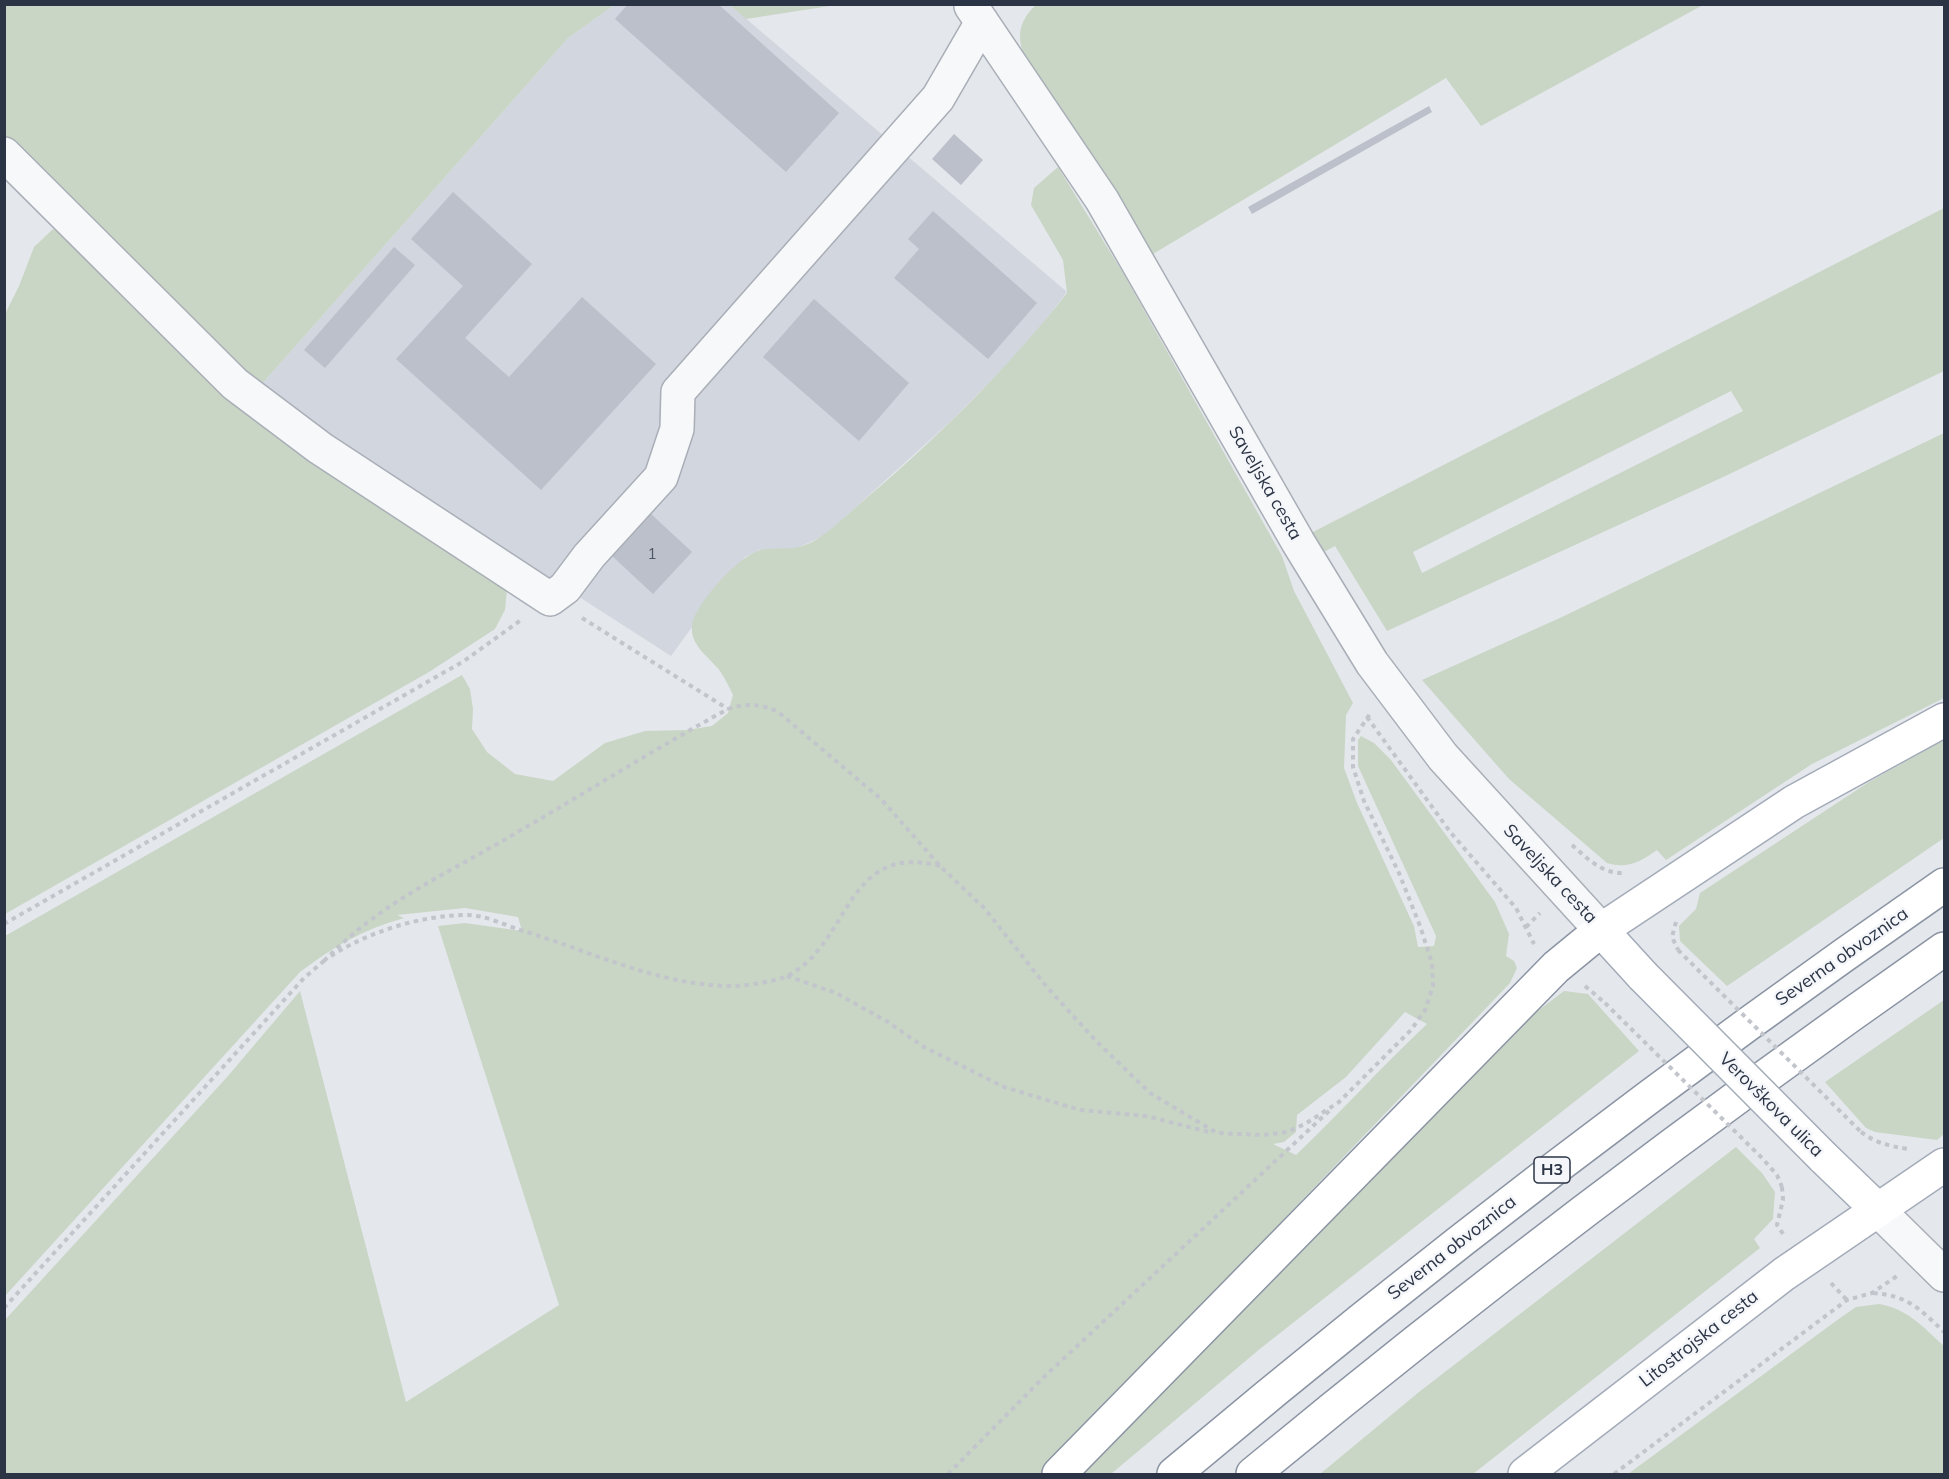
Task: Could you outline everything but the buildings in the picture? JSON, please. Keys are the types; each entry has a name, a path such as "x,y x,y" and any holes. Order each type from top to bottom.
{"main road":[{"path":"1059,1474 1556,967 1601,930 1794,802 1944,720"},
{"name":"Severna obvoznica","path":"1174,1474 1337,1337 1602,1132 1767,1010 1944,885"},
{"name":"Verovškova ulica","path":"1601,930 1642,976 1878,1210"},
{"path":"1253,1474 1389,1361 1543,1241 1792,1056 1944,949"},
{"name":"Litostrojska cesta","path":"1525,1474 1784,1274 1878,1210 1931,1158"}],"street":[{"path":"4,154 235,384 320,448 550,599 565,588 589,556 661,477 677,429 678,392 938,98 976,14"},
{"name":"Saveljska cesta","path":"976,14 1102,200 1340,614 1395,695 1443,757 1601,930"},
{"name":"Verovškova ulica","path":"1878,1210 1944,1275"}],"path":[{"path":"4,924 464,661 550,599 728,709"},
{"path":"948,1474 1045,1376 1339,1102 1411,1030 1425,1010 1433,986 1432,963 1420,926 1353,767 1353,739 1367,717 1395,695"},
{"path":"4,1308 304,978 371,917 728,709 744,703 761,705 777,711 881,799 940,866 985,909 1046,986 1097,1042 1150,1093 1217,1133"},
{"path":"324,961 369,936 407,923 470,914 536,934 608,962 682,981 735,986 787,976 807,961 862,885 881,869 902,862 921,861 940,866"},
{"path":"1679,917 1672,929 1678,950 1861,1132 1877,1143 1931,1158"},
{"path":"787,976 836,993 888,1022 924,1047 1004,1087 1080,1110 1146,1116 1217,1133 1263,1135 1287,1132 1305,1124 1339,1102"},
{"path":"1581,985 1593,991 1777,1175 1782,1187 1783,1200 1777,1225 1780,1231"},
{"path":"1829,1281 1847,1300"},
{"path":"1614,1474 1847,1300 1872,1293 1902,1298 1921,1310 1944,1332"}],"shaded area":[{"path":"614,5 730,5 1067,292 1026,345 952,420 825,535 793,550 759,550 745,557 709,596 698,611 692,627 671,656 332,438 261,385 568,38"}],"green space":[{"path":"1037,4 1703,5 1481,126 1446,78 1153,254 1025,58 1021,43 1021,29 1026,16"},
{"path":"5,5 614,5 568,38 261,385 248,381 5,135"},
{"path":"730,5 836,5 746,19"},
{"path":"1058,167 1123,273 1282,556 1294,591 1353,703 1346,715 1344,768 1357,803 1414,926 1418,947 1434,946 1436,936 1358,766 1358,740 1361,736 1374,743 1391,760 1495,902 1509,934 1506,956 1514,961 1517,968 1510,983 1040,1474 5,1474 4,1321 228,1076 300,991 406,1402 559,1305 438,926 465,923 522,931 518,917 465,908 397,915 404,918 349,940 300,972 5,1296 5,936 462,675 470,689 473,709 472,729 487,752 515,774 553,781 605,743 645,731 687,730 712,726 728,713 733,695 720,671 697,646 692,633 695,617 709,594 730,570 752,554 761,550 802,546 833,528 967,405 1019,351 1067,293 1063,260 1031,205 1034,188","holes":["1405,1012 1427,1024 1296,1155 1273,1144 1284,1142 1296,1132 1297,1115 1346,1077"]},
{"path":"1944,208 1944,371 1719,479 1387,631 1335,546 1322,553 1311,533","holes":["1731,391 1743,411 1422,573 1413,552"]},
{"path":"53,229 82,246 507,589 505,610 495,629 429,672 5,914 5,314 34,247"},
{"path":"1944,433 1944,698 1812,764 1666,860 1657,850 1628,865 1607,863 1509,779 1422,680 1562,617"},
{"path":"1944,740 1944,838 1727,986 1680,941 1679,926 1696,909 1700,893 1869,782"},
{"path":"1564,991 1588,994 1639,1051 1261,1348 1111,1474 1082,1474 1313,1234 1535,1013"},
{"path":"1944,1000 1944,1134 1937,1140 1875,1132 1866,1128 1825,1082"},
{"path":"1736,1147 1762,1173 1775,1192 1773,1219 1754,1239 1760,1248 1473,1474 1320,1474 1419,1392"},
{"path":"1879,1304 1907,1314 1944,1346 1944,1474 1628,1474 1856,1307"}]}
